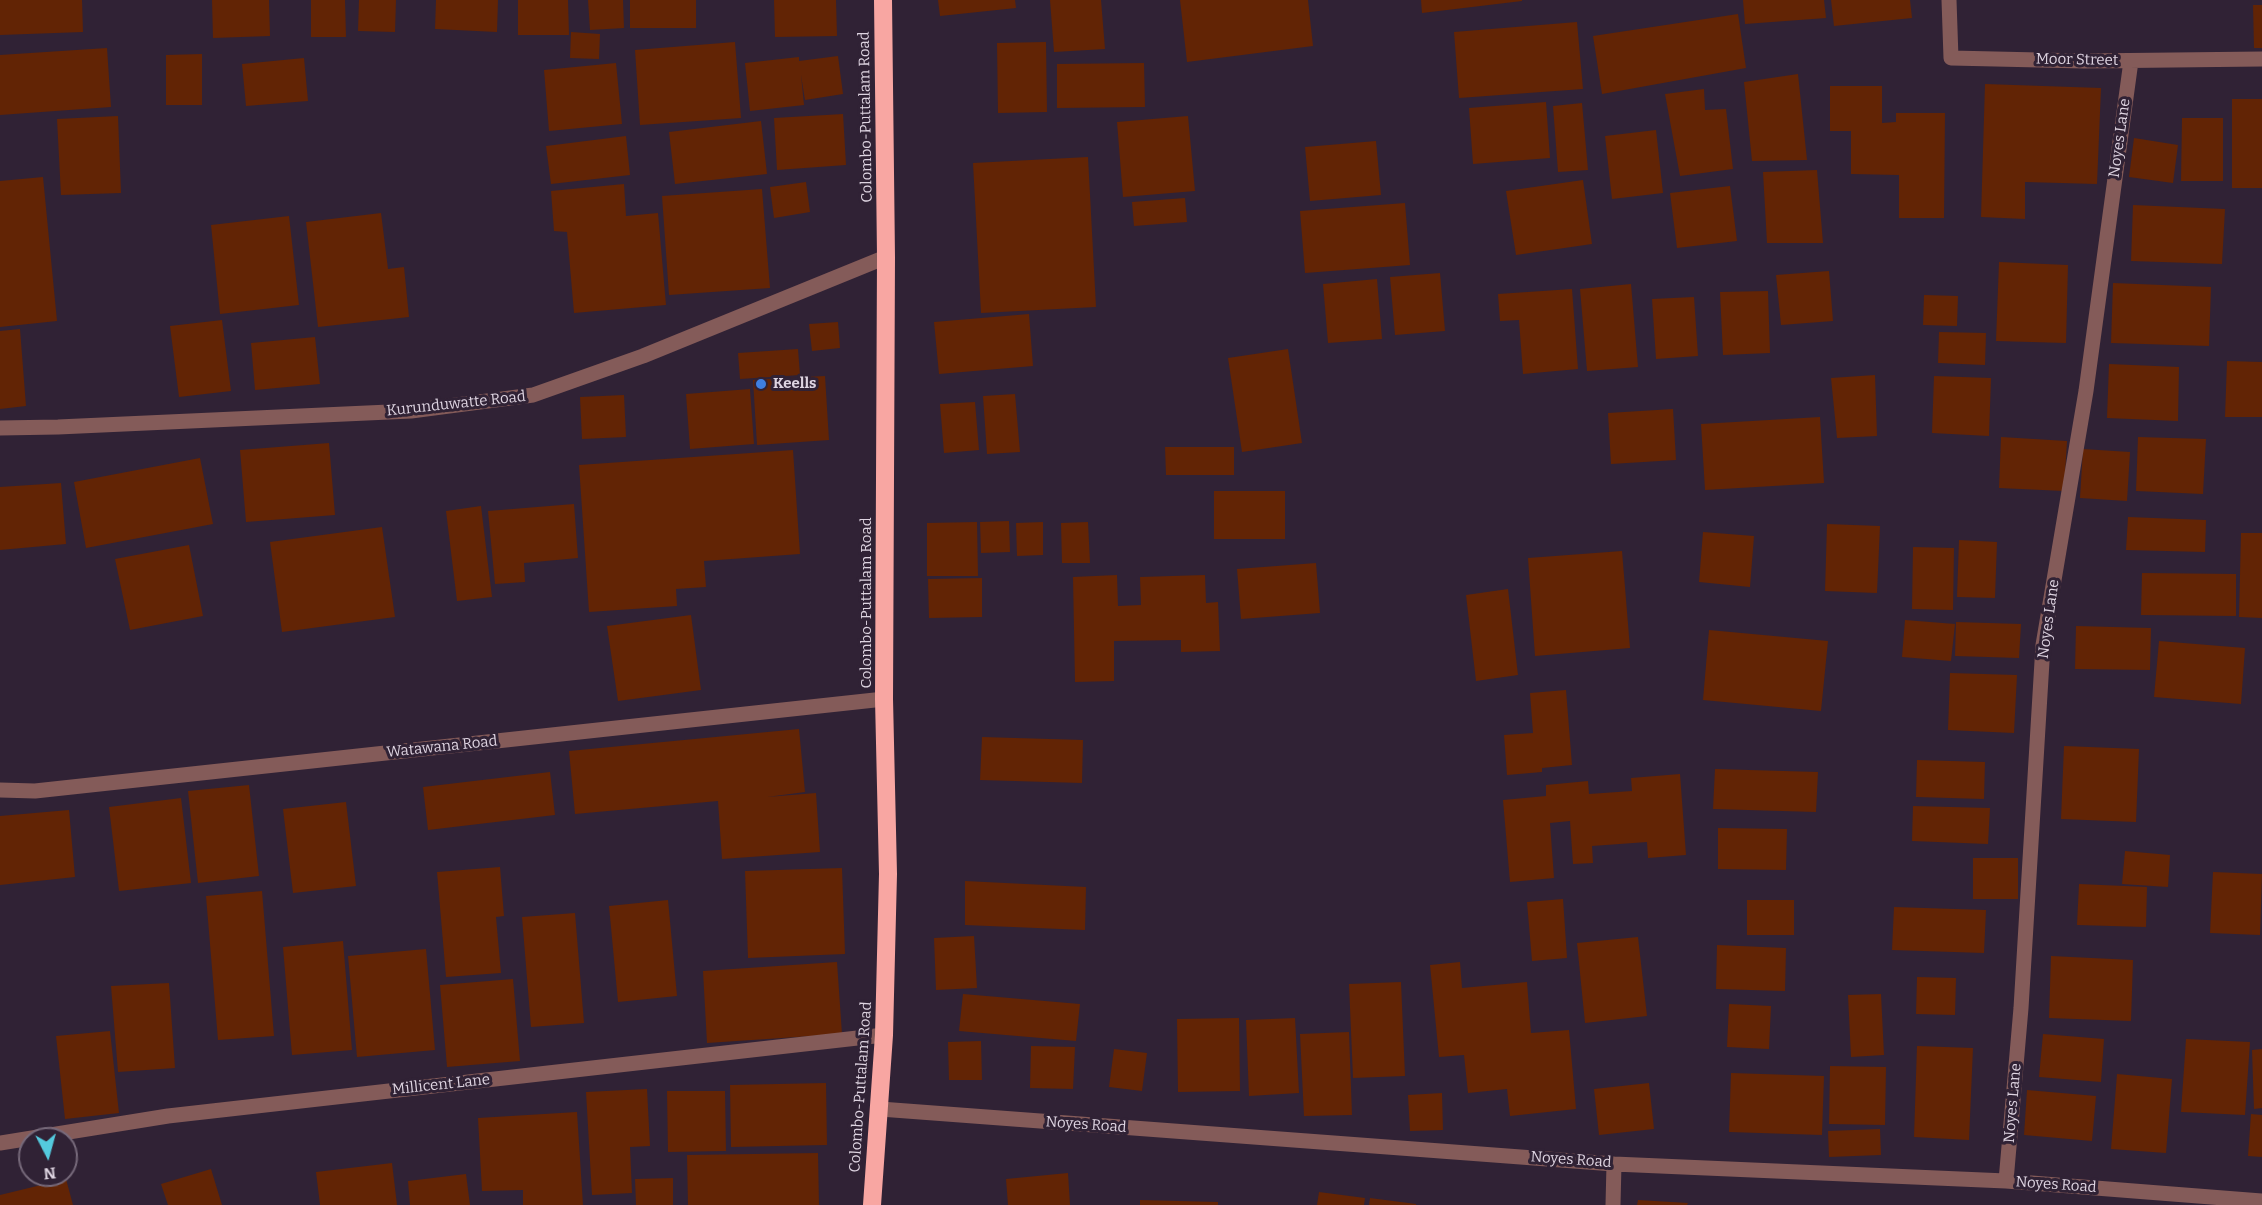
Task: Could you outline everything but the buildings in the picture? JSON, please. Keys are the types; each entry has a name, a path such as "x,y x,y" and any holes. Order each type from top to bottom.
{"highway":[{"name":"Colombo-Puttalam Road","path":"872,1205 884,1035 888,874 884,699 886,256 883,0"}],"street":[{"name":"Moor Street","path":"1949,0 1951,58 2131,61 2262,59"},
{"name":"Noyes Lane","path":"2006,1181 2021,1008 2043,645 2086,391 2131,61"},
{"name":"Kurunduwatte Road","path":"0,428 411,411 533,395 643,356 886,256"},
{"name":"Watawana Road","path":"0,790 47,790 884,699"},
{"name":"Millicent Lane","path":"0,1143 168,1116 884,1035"},
{"name":"Noyes Road","path":"880,1109 1614,1164 2006,1181 2262,1201"},
{"path":"1613,1205 1614,1164"}],"place":[{"name":"Keells","path":"761,384"}]}
